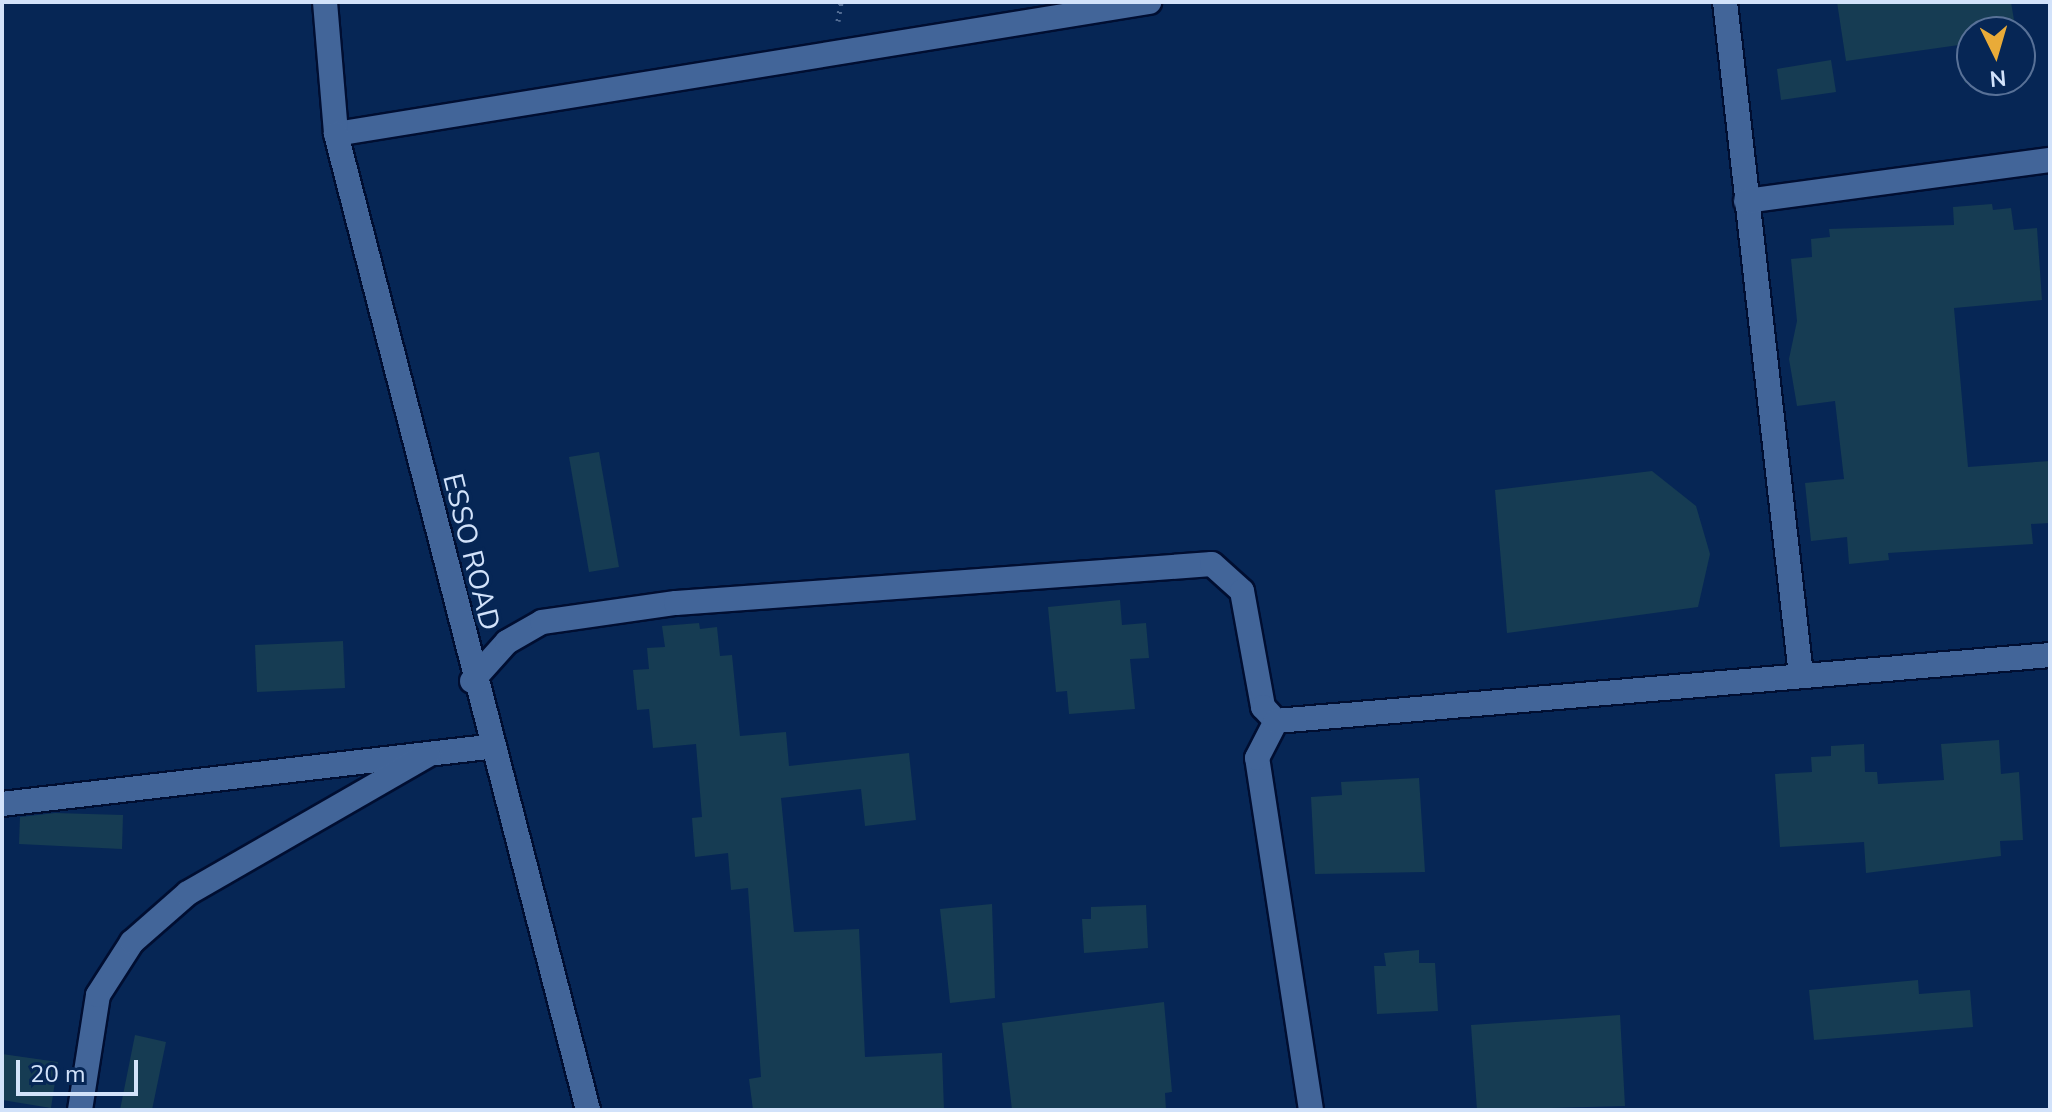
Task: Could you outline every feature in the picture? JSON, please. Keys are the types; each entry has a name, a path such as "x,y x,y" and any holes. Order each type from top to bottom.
{"street":[{"name":"ESSO ROAD","path":"325,2 336,134 472,681 588,1110"},
{"path":"336,134 1149,2"},
{"path":"1725,2 1801,675"},
{"path":"1746,201 2050,160"},
{"path":"472,681 507,642 542,622 676,603 1212,564 1242,591 1258,687 1276,721"},
{"path":"1276,721 2050,655"},
{"path":"1276,721 1257,758 1311,1110"},
{"path":"2,804 490,747"},
{"path":"80,1110 98,995 132,942 188,893 428,755"}],"building":[{"path":"1837,2 2011,2 2013,16 1956,16 1956,45 1846,61"},
{"path":"1831,60 1836,92 1781,100 1777,69"},
{"path":"1992,204 1993,210 2011,208 2014,230 2037,228 2042,300 1954,308 1968,467 2050,461 2050,523 2031,524 2033,544 1888,553 1889,560 1849,564 1847,537 1811,541 1805,483 1844,479 1835,401 1797,406 1789,359 1797,321 1791,259 1812,257 1811,239 1830,237 1829,229 1954,225 1953,207"},
{"path":"599,452 619,567 589,572 569,457"},
{"path":"1652,471 1696,506 1710,554 1698,607 1507,633 1495,490"},
{"path":"1120,600 1122,625 1146,623 1149,658 1130,659 1135,709 1069,714 1067,691 1056,692 1048,607"},
{"path":"699,623 700,629 717,627 720,656 732,655 740,736 786,732 789,766 909,753 916,820 865,826 861,789 781,798 794,932 859,929 865,1057 942,1053 944,1110 753,1110 749,1079 761,1077 748,888 731,890 728,853 695,857 692,818 702,817 696,744 653,748 649,709 637,710 633,670 649,669 647,648 665,647 662,626"},
{"path":"343,641 345,688 257,692 255,645"},
{"path":"1999,740 2001,774 2019,772 2023,840 2000,841 2001,856 1866,873 1864,842 1780,847 1775,774 1812,772 1811,757 1831,756 1831,746 1864,744 1865,772 1877,772 1878,784 1944,780 1941,744"},
{"path":"1419,778 1425,872 1315,874 1311,797 1342,795 1341,782"},
{"path":"55,813 123,815 122,849 19,844 20,817"},
{"path":"992,904 995,998 950,1003 940,909"},
{"path":"1146,905 1148,948 1084,953 1082,919 1091,919 1091,907"},
{"path":"1419,950 1419,963 1435,963 1438,1011 1377,1014 1374,966 1386,966 1384,953"},
{"path":"1918,980 1919,994 1970,990 1973,1027 1814,1040 1809,990"},
{"path":"1164,1002 1172,1092 1165,1093 1166,1110 1012,1110 1002,1023"},
{"path":"1620,1015 1625,1106 1477,1110 1471,1025"},
{"path":"135,1035 166,1042 152,1110 120,1110"},
{"path":"2,1054 58,1062 51,1108 2,1100"}]}
